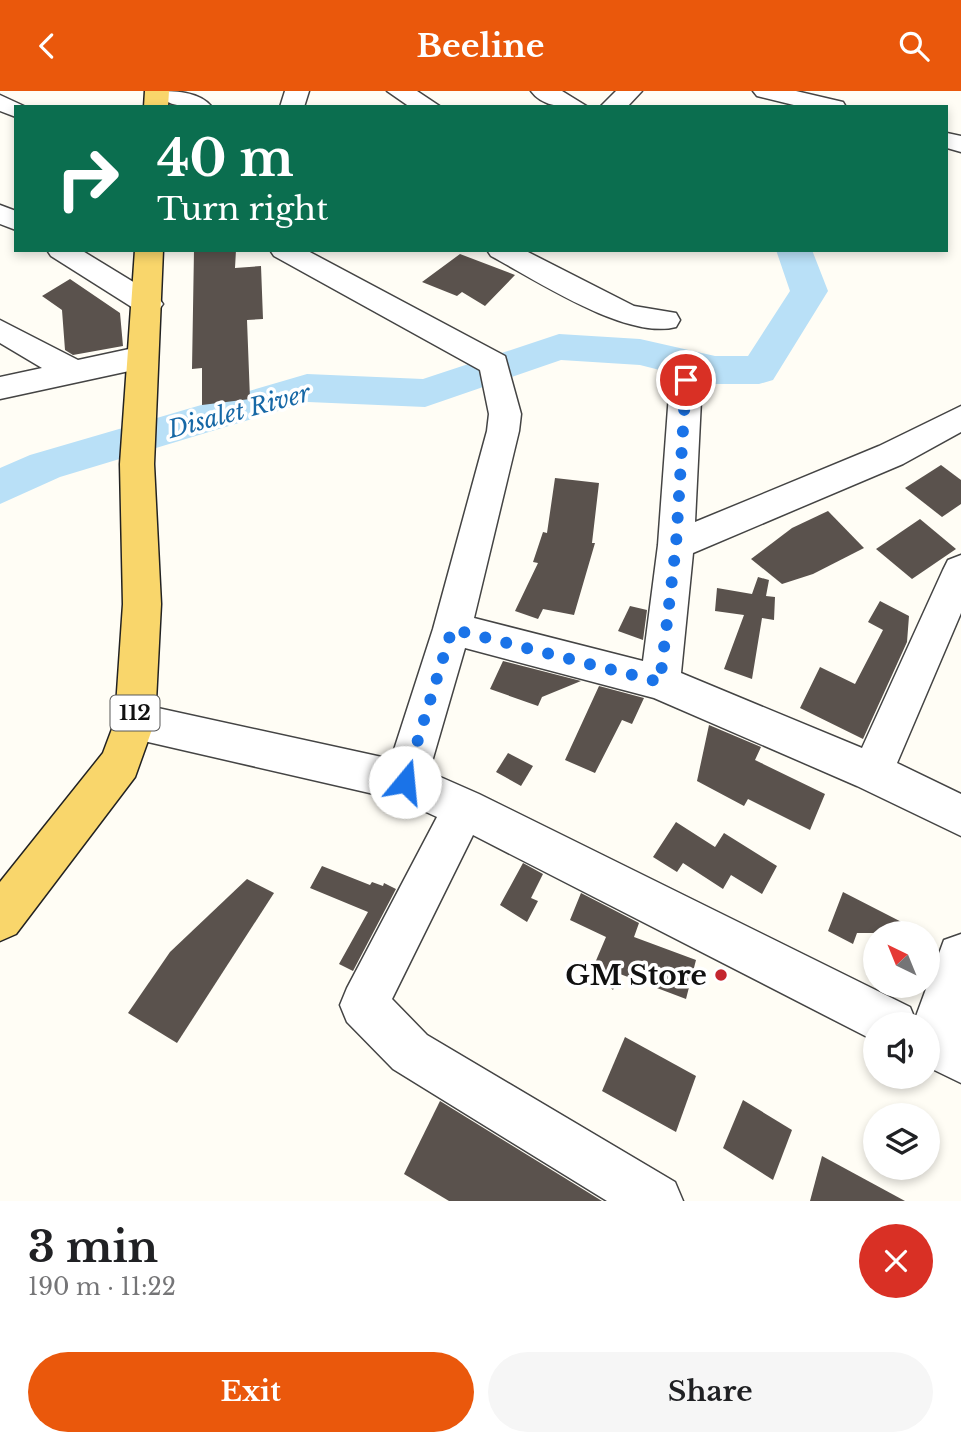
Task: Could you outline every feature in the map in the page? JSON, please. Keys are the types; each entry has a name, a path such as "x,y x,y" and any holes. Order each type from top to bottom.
{"main road":[{"name":"112","path":"0,918 120,764 135,721 142,604 137,464 149,252"}],"street":[{"path":"166,91 196,105"},
{"path":"399,91 425,105"},
{"path":"543,91 572,105"},
{"path":"614,105 630,91"},
{"path":"749,105 769,92 830,105"},
{"path":"64,252 148,304"},
{"path":"288,252 494,364 505,414 452,629 405,782"},
{"path":"505,252 627,315 665,320"},
{"path":"0,331 70,370"},
{"path":"0,388 70,370 143,356"},
{"path":"660,682 676,545 686,380"},
{"path":"676,545 891,455 961,418"},
{"path":"872,772 961,570"},
{"path":"452,629 660,682 872,772 961,816"},
{"path":"135,721 405,782 464,808 870,1012"},
{"path":"464,808 364,1005 410,1052 633,1195"},
{"path":"939,1012 961,957"}],"building":[{"path":"194,252 236,252 235,268 261,266 263,319 247,320 250,399 202,405 202,368 192,369"},
{"path":"460,254 515,275 485,306 462,292 457,296 422,282"},
{"path":"70,279 120,313 123,346 73,355 65,350 62,310 42,296"},
{"path":"941,465 961,480 961,504 942,517 905,488"},
{"path":"555,478 599,483 592,543 595,543 574,615 543,609 538,619 515,611 538,563 533,562 543,532 547,533"},
{"path":"828,511 864,548 813,574 782,584 751,559 792,528"},
{"path":"920,519 956,549 912,579 876,549"},
{"path":"758,577 769,580 766,596 775,597 774,620 762,618 752,679 724,669 744,615 715,611 717,588 752,594"},
{"path":"880,601 909,616 907,642 863,739 800,708 820,667 855,684 883,630 868,622"},
{"path":"630,606 647,610 643,640 618,631"},
{"path":"503,661 581,681 542,697 538,706 490,689"},
{"path":"599,686 644,698 632,724 622,720 595,773 565,760"},
{"path":"709,725 761,747 755,760 825,794 810,830 748,799 744,806 697,781"},
{"path":"508,753 533,766 521,786 496,772"},
{"path":"676,822 715,847 724,833 777,866 762,894 731,875 723,889 683,863 677,872 653,857"},
{"path":"523,863 543,874 531,898 538,901 527,922 500,905"},
{"path":"322,866 370,885 372,882 383,886 384,883 396,889 353,971 339,964 368,912 310,888"},
{"path":"247,879 274,893 177,1043 128,1013 170,952"},
{"path":"843,892 900,921 863,921 863,933 857,933 853,944 828,931"},
{"path":"581,893 639,923 634,937 696,960 686,999 620,974 613,990 592,970 606,937 570,920"},
{"path":"625,1037 696,1076 676,1132 602,1091"},
{"path":"743,1100 792,1130 773,1180 723,1148"},
{"path":"440,1101 602,1201 449,1201 404,1174"},
{"path":"822,1156 905,1201 810,1201"}],"waterway":[{"name":"Disalet River","path":"0,487 45,466 307,388 425,393 559,347 640,352 715,370 759,370 809,291 795,252"}],"place":[{"name":"GM Store","path":"721,975"}],"route":[{"path":"405,782 452,629 660,682 676,545 686,380"}]}
